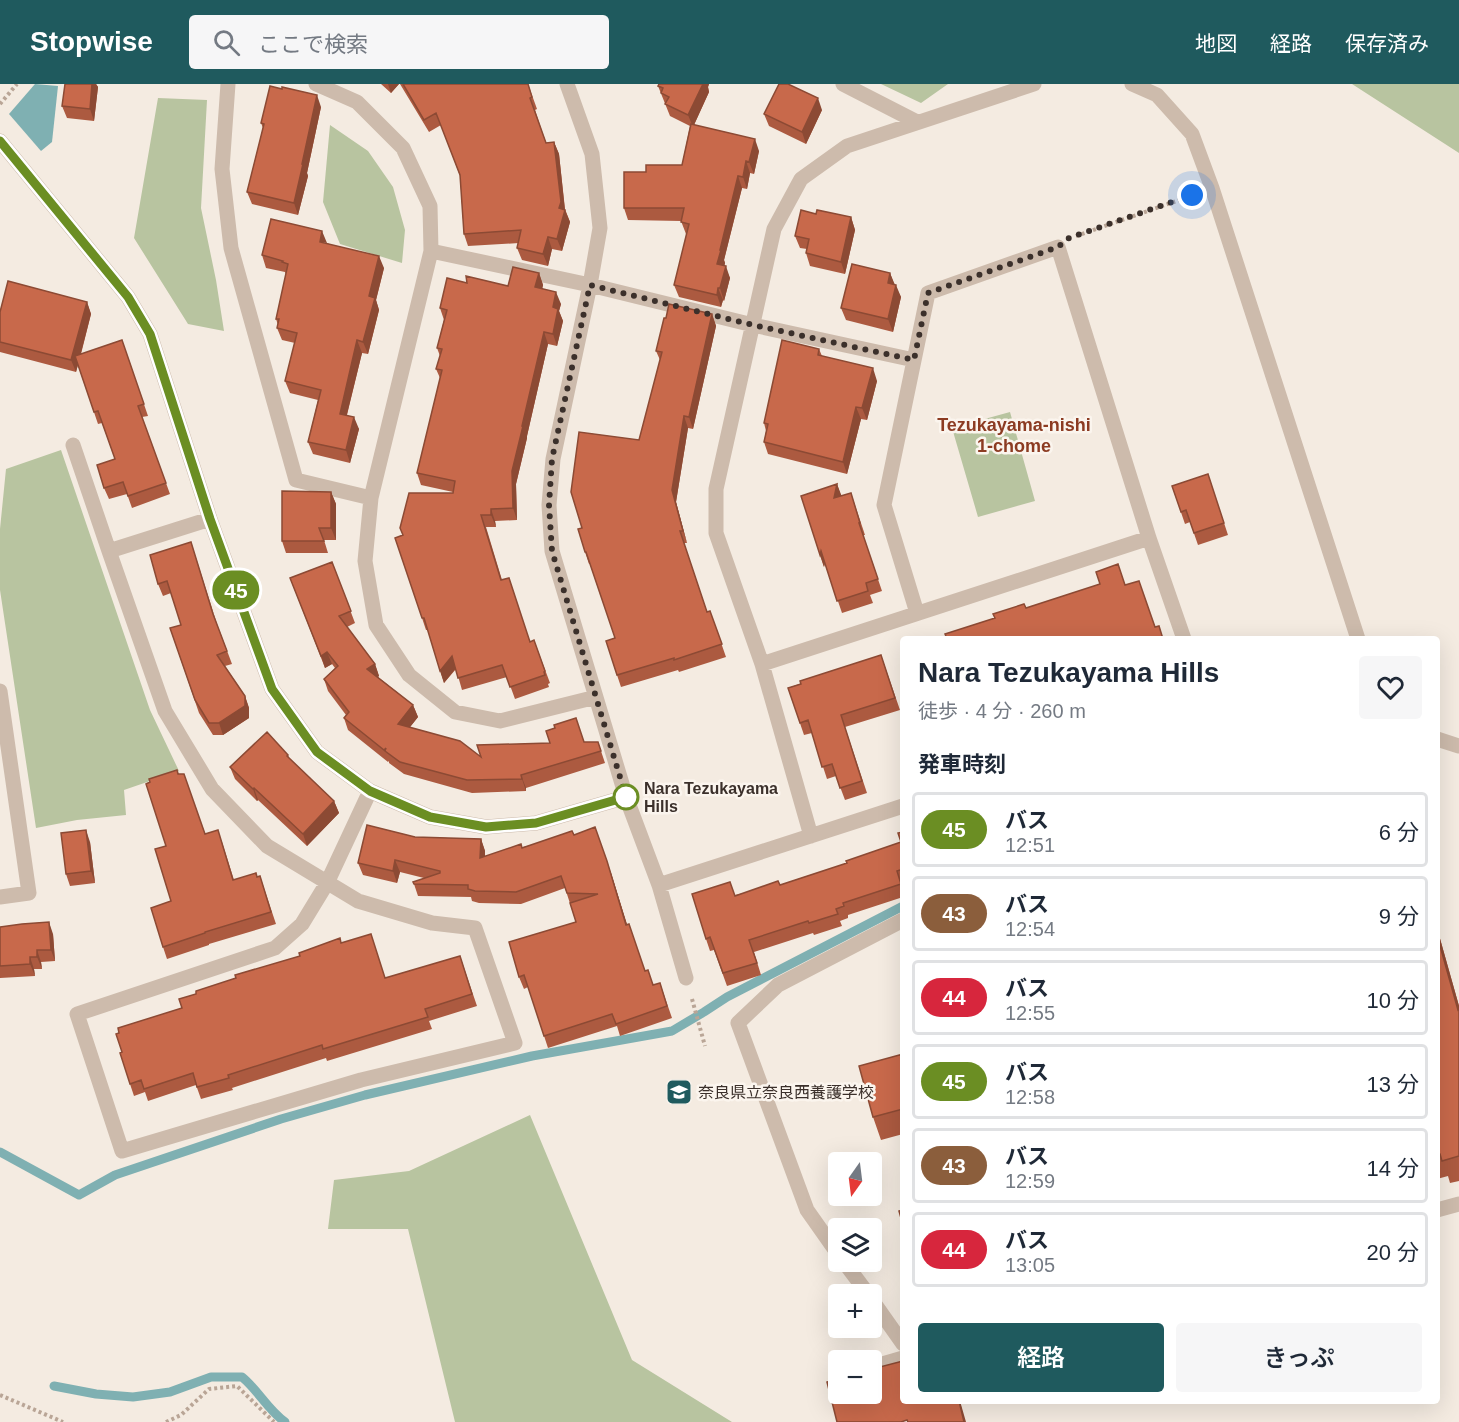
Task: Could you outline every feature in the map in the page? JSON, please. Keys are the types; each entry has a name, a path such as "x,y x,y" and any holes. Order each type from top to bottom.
{"street":[{"path":"228,84 222,169 231,248 296,480 371,498"},
{"path":"316,84 357,102 403,148 430,206 431,251 371,498 364,561 376,625 409,675 455,712 501,721 596,697"},
{"path":"567,84 592,154 600,228 590,285 552,459 549,505 552,551 626,797 658,885 686,978"},
{"path":"843,84 917,122"},
{"path":"811,836 762,664 717,533 716,489 774,229 801,179 847,146 1034,84"},
{"path":"1132,84 1157,95 1192,134 1212,188 1357,636"},
{"path":"0,141 128,297 150,334 210,519 272,689 317,752 370,791 430,817 486,827 536,823 626,797"},
{"path":"917,614 884,505 928,293 1058,247 1149,538 1183,636"},
{"path":"431,251 590,285 753,325 914,360"},
{"path":"73,445 165,711 212,789 267,846 327,883 358,901 432,923 475,928 515,1043 361,1080 122,1151 77,1014 274,948 302,924 327,883 370,791"},
{"path":"109,551 210,519"},
{"path":"762,664 1149,538"},
{"path":"0,691 29,892 0,897"},
{"path":"1440,740 1459,746"},
{"path":"658,885 900,807"},
{"path":"828,1240 807,1210 738,1023 778,985 900,922"},
{"path":"1440,1209 1459,1204"},
{"path":"882,1314 900,1340"},
{"path":"882,1364 900,1359"}],"path":[{"path":"0,104 17,84"},
{"path":"1058,247 1069,238 1212,188"},
{"path":"686,978 705,1046"},
{"path":"166,1422 181,1415 209,1389 237,1386 274,1422"},
{"path":"0,1395 63,1422"}],"green space":[{"path":"881,84 948,84 921,103"},
{"path":"1352,84 1459,84 1459,153"},
{"path":"158,98 207,100 201,208 224,331 188,324 134,238"},
{"path":"330,125 368,151 393,187 405,230 402,263 340,244 323,202"},
{"path":"1010,412 1035,501 978,517 952,428"},
{"path":"61,450 150,710 179,771 124,790 126,815 77,820 36,828 0,590 0,529 6,469"},
{"path":"530,1115 632,1360 732,1422 455,1422 408,1229 328,1229 334,1180 409,1171"}],"water":[{"path":"35,84 58,86 52,142 41,151 9,114"}],"building":[{"path":"65,84 92,84 90,109 62,106"},
{"path":"403,84 528,84 532,97 530,98 546,143 554,142 561,202 559,208 565,210 557,239 548,237 543,254 517,248 521,230 464,234 460,175 436,113 424,120"},
{"path":"659,84 703,84 688,115 665,104 669,97 661,93 663,88 658,86"},
{"path":"779,84 788,84 818,98 802,132 764,114"},
{"path":"270,86 317,95 294,203 247,192 264,124 261,123"},
{"path":"691,124 755,139 749,162 746,161 743,177 738,176 717,264 726,266 717,295 674,285 689,224 681,222 684,208 624,208 624,172 646,172 646,165 682,165"},
{"path":"801,210 816,214 817,210 851,217 841,262 806,253 809,239 795,236"},
{"path":"271,219 322,231 320,242 379,256 369,296 375,298 363,342 357,340 340,414 354,417 346,450 308,442 321,390 285,381 297,333 277,328 279,319 276,319 288,264 262,255"},
{"path":"852,264 890,273 888,283 896,285 888,319 841,308"},
{"path":"513,267 539,273 535,287 556,292 553,307 558,309 553,334 544,332 522,426 512,471 513,508 491,509 491,515 481,515 501,580 509,578 530,642 534,640 545,671 545,675 510,687 502,665 458,678 452,656 440,671 424,618 422,618 395,538 403,535 400,528 409,493 453,493 455,481 417,473 442,370 436,369 442,349 437,348 447,310 440,308 447,278 467,283 466,276 508,286"},
{"path":"8,281 87,302 71,360 0,342 0,312"},
{"path":"669,304 712,314 689,417 684,416 672,490 683,531 680,531 707,612 710,611 722,644 617,675 606,641 615,638 578,529 582,528 571,492 579,432 639,440 662,352 656,351"},
{"path":"122,340 144,404 138,406 166,483 128,496 123,482 104,488 97,465 115,459 98,411 94,412 75,356"},
{"path":"782,340 819,349 818,355 873,368 862,408 856,407 843,462 764,442 768,424 764,423"},
{"path":"1208,474 1224,523 1194,533 1186,510 1181,512 1172,486"},
{"path":"837,484 834,498 851,493 878,579 866,583 868,591 837,601 801,496"},
{"path":"282,491 331,492 331,528 319,528 324,541 282,541"},
{"path":"191,542 227,651 217,655 245,696 245,706 219,723 209,723 195,700 170,628 181,625 167,581 158,584 150,555"},
{"path":"332,562 351,611 339,616 375,664 367,669 413,705 398,724 460,741 481,757 477,745 550,743 546,731 555,728 554,725 576,718 584,742 598,742 601,751 521,775 522,779 467,780 400,762 385,751 386,748 384,750 344,718 349,712 324,679 338,666 327,652 321,656 290,578"},
{"path":"1118,564 1125,585 1139,581 1155,627 1159,626 1162,636 946,636 945,634 995,618 993,614 1024,604 1026,608 1100,584 1096,572"},
{"path":"881,655 895,698 841,715 862,781 840,788 832,764 822,767 808,720 800,723 788,688 801,684 800,681"},
{"path":"267,732 287,756 334,801 303,834 230,767"},
{"path":"177,770 178,774 184,774 205,834 218,830 233,880 256,873 257,877 260,876 271,912 163,947 151,908 171,901 155,849 166,846 146,784 150,782 149,779"},
{"path":"367,825 415,837 481,839 480,858 521,844 522,848 572,831 574,835 595,827 626,925 629,924 645,971 648,970 653,985 660,983 667,1006 616,1024 612,1014 544,1036 524,975 519,977 509,942 576,922 570,903 598,894 567,893 561,876 516,892 475,891 468,889 468,885 414,884 413,882 440,873 440,871 395,860 393,871 358,863"},
{"path":"86,830 91,871 66,874 61,833"},
{"path":"900,842 900,870 897,871 900,884 843,903 844,906 836,909 838,914 749,940 757,963 723,973 710,937 706,939 692,894 730,882 735,896 778,881 780,885 847,863 846,861"},
{"path":"49,922 51,950 37,950 37,957 30,957 30,964 0,966 0,927"},
{"path":"371,934 385,978 460,956 472,994 425,1009 428,1017 323,1049 322,1045 197,1087 193,1073 144,1089 141,1080 130,1084 120,1053 122,1052 116,1034 119,1033 118,1028 182,1008 179,999 236,978 235,975 300,956 299,953 340,938 341,943"},
{"path":"1440,946 1459,1009 1459,1156 1442,1161 1440,1154"},
{"path":"900,1055 900,1110 873,1117 859,1066"},
{"path":"900,1362 900,1404 960,1404 964,1422 908,1422 907,1420 901,1422 837,1422 832,1404 882,1404 882,1366"}],"waterway":[{"path":"0,1152 79,1195 115,1175 281,1119 365,1095 532,1056 672,1031 727,997 900,908"},
{"path":"54,1386 96,1394 133,1397 170,1392 211,1377 242,1377 285,1422"}],"bus line":[{"name":"45","path":"0,141 128,297 150,334 210,519 272,689 317,752 370,791 430,817 486,827 536,823 626,797"}],"place":[{"name":"Nara Tezukayama Hills","path":"626,797"},
{"name":"奈良県立奈良西養護学校","path":"679,1092"}],"district":[{"name":"Tezukayama-nishi 1-chome","path":"1014,435"}],"route":[{"path":"626,797 552,551 549,505 552,459 590,285 753,325 914,360 928,293 1058,247 1069,238 1192,195"}]}
